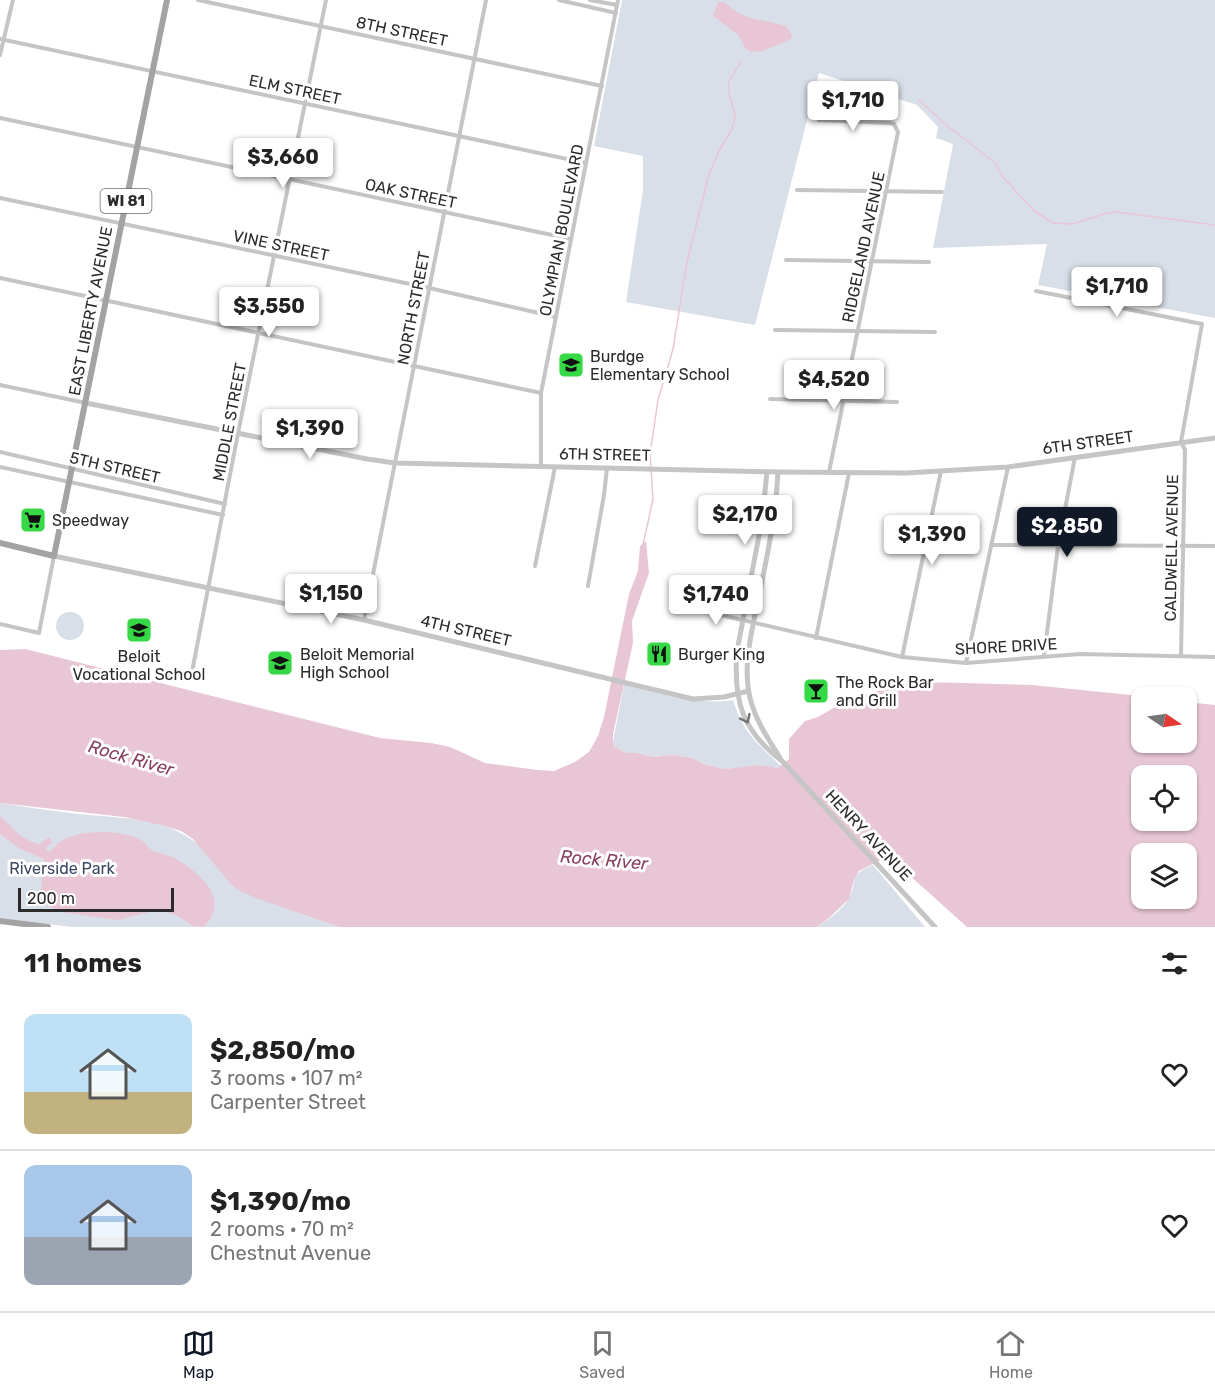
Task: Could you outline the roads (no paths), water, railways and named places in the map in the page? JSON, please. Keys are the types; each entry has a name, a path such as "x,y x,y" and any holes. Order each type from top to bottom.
{"main road":[{"name":"EAST LIBERTY AVENUE","path":"54,556 167,0"},
{"name":"4TH STREET","path":"0,543 54,556"},
{"path":"0,921 48,927"}],"street":[{"path":"0,55 13,0"},
{"name":"8TH STREET","path":"198,0 602,86"},
{"name":"MIDDLE STREET","path":"192,672 326,0"},
{"name":"NORTH STREET","path":"364,620 486,0"},
{"path":"559,0 616,13"},
{"path":"590,0 618,3"},
{"name":"OLYMPIAN BOULEVARD","path":"540,466 541,393 618,3"},
{"name":"ELM STREET","path":"2,39 586,163"},
{"name":"OAK STREET","path":"0,118 571,239"},
{"name":"RIDGELAND AVENUE","path":"819,120 889,123 894,124 898,132 829,472"},
{"path":"797,190 942,192"},
{"name":"VINE STREET","path":"0,198 556,317"},
{"path":"786,260 929,262"},
{"path":"0,278 541,393"},
{"name":"CALDWELL AVENUE","path":"1036,291 1202,324 1181,442 1185,450 1181,655"},
{"path":"775,330 935,332"},
{"name":"6TH STREET","path":"0,385 395,463 906,473 1008,467 1215,438"},
{"path":"770,399 897,402"},
{"name":"5TH STREET","path":"0,452 225,504"},
{"path":"1044,656 1058,546 1076,457"},
{"path":"535,566 555,466"},
{"name":"5TH STREET","path":"0,467 223,515"},
{"path":"966,663 1008,467"},
{"path":"588,586 607,468"},
{"path":"902,657 941,471"},
{"path":"767,472 764,510 735,664 742,715 757,740 783,762"},
{"path":"778,472 774,519 747,660 748,691 759,724 783,762"},
{"path":"816,638 849,473"},
{"path":"991,545 1215,546"},
{"path":"0,624 39,633 54,556"},
{"name":"4TH STREET","path":"54,556 364,620 610,677 693,699 724,697 748,691"},
{"name":"SHORE DRIVE","path":"695,609 902,657 966,663 1080,654 1215,657"},
{"name":"HENRY AVENUE","path":"783,762 935,927"}],"water":[{"path":"718,2 724,2 746,16 786,26 792,35 791,39 763,51 751,52 746,49 738,35 713,16"},
{"name":"Rock River","path":"646,541 649,573 632,621 633,643 613,734 613,746 626,753 654,757 672,755 693,758 704,764 725,769 759,765 778,768 789,759 789,739 805,721 818,717 842,703 883,689 910,683 1032,685 1131,695 1131,753 1197,753 1197,703 1215,705 1215,927 967,927 897,864 881,860 859,871 849,899 817,927 339,927 238,890 193,839 181,831 124,817 0,803 0,650 25,649 380,738 450,747 485,763 554,771 575,762 589,752 598,736 604,717 629,594 638,571 640,546"},
{"path":"0,816 27,840 40,844 50,838 52,842 45,848 49,852 71,836 92,832 115,833 136,838 153,851 176,859 203,880 214,897 215,907 212,917 204,927 193,926 176,915 157,910 118,920 60,912 45,904 41,891 44,859 20,849 0,834"}],"waterway":[{"path":"643,545 653,499 650,454 658,400 673,349 687,262 709,174 734,121 735,115 728,89 729,82 741,61"},
{"path":"919,100 996,164 1003,177 1034,211 1053,223 1073,224 1117,212 1215,225"}],"place":[{"name":"Burdge Elementary School","path":"571,365"},
{"name":"Speedway","path":"33,520"},
{"name":"Beloit Vocational School","path":"139,630"},
{"name":"Burger King","path":"659,654"},
{"name":"Beloit Memorial High School","path":"280,663"},
{"name":"The Rock Bar and Grill","path":"816,691"}],"park label":[{"name":"Riverside Park","path":"62,868"}]}
